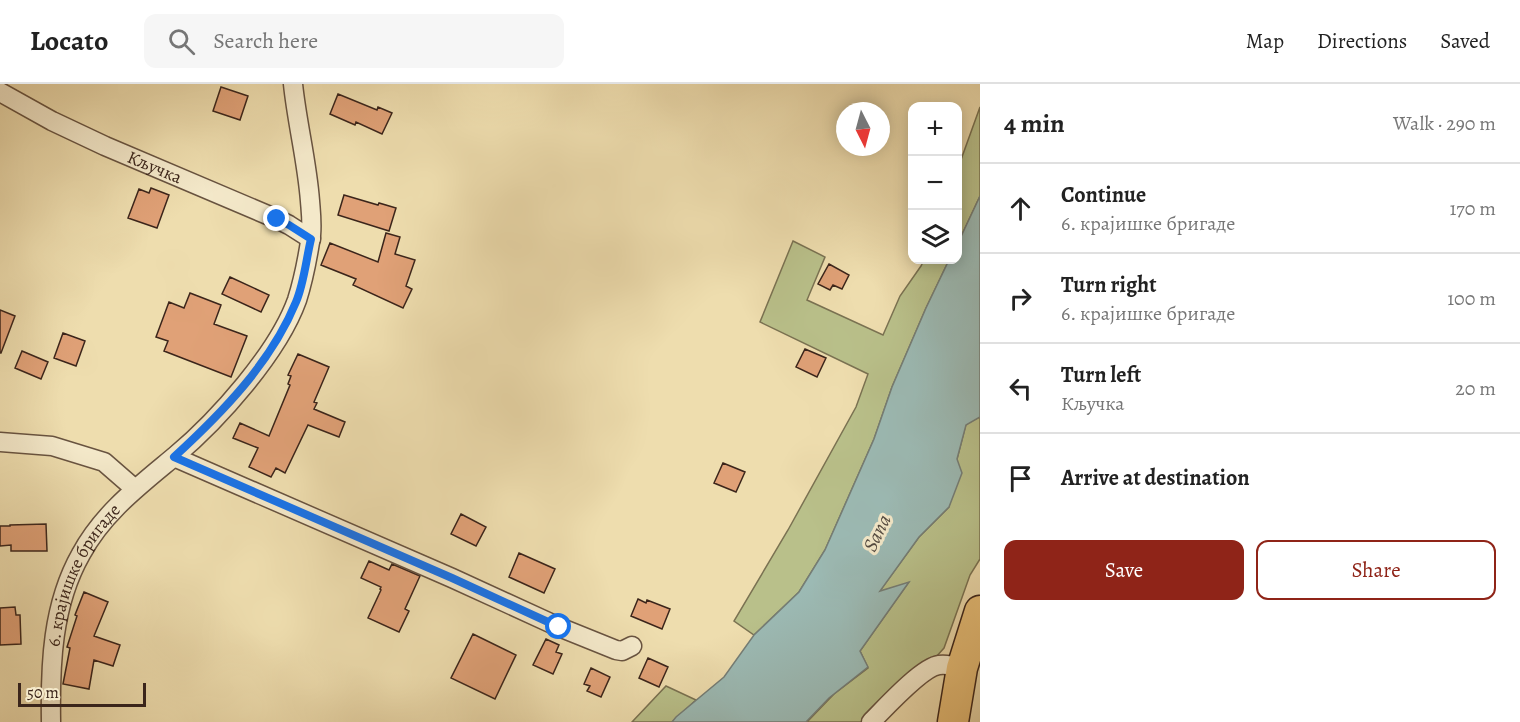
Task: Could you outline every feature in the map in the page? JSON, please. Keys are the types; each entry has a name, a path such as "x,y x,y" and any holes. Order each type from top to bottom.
{"main road":[{"path":"953,722 962,668 980,610"}],"street":[{"name":"6. крајишке бригаде","path":"51,722 51,659 58,616 70,575 80,555 104,518 174,457 222,410 251,377 271,350 297,299 311,239 311,218 308,174 293,84"},
{"name":"Кључка","path":"0,92 52,121 277,219 311,239"},
{"path":"0,442 52,447 104,462 135,489"},
{"path":"174,457 452,578 568,632 616,650 622,651 632,646"},
{"path":"871,722 932,667 945,665 962,668"}],"green space":[{"path":"980,107 980,196 962,234 962,210 962,157"},
{"path":"793,241 825,257 807,300 883,335 900,296 922,264 947,264 892,387 874,439 825,550 799,592 754,635 734,621 788,530 856,407 868,374 760,322"},
{"path":"980,417 980,559 970,575 944,648 865,722 807,722 834,694 868,668 860,651 908,583 879,592 919,537 949,507 966,424"},
{"path":"666,686 696,700 672,722 632,722"}],"water":[{"name":"Sana","path":"980,196 980,417 966,425 957,459 962,473 949,507 919,537 880,591 909,582 860,651 868,667 829,698 806,722 672,722 724,677 754,635 799,592 825,550 874,439 892,387 926,308 947,264 962,264 962,234"}],"building":[{"path":"221,87 248,96 240,120 213,111"},
{"path":"338,94 377,110 378,107 392,113 382,134 356,122 355,125 330,114"},
{"path":"151,188 169,195 157,228 128,218 139,189 149,193"},
{"path":"344,195 396,208 389,231 338,215"},
{"path":"386,233 400,237 395,254 415,260 406,286 412,289 403,308 353,285 356,279 321,265 330,243 378,262"},
{"path":"829,264 849,275 842,289 833,285 830,290 818,284"},
{"path":"230,277 269,295 261,312 222,294"},
{"path":"190,293 221,305 214,324 247,336 231,377 164,351 168,341 156,337 169,302 184,308"},
{"path":"0,310 15,316 1,353 0,353"},
{"path":"63,333 85,341 76,366 54,358"},
{"path":"805,349 826,358 817,377 796,367"},
{"path":"22,351 48,362 41,379 15,368"},
{"path":"298,354 329,367 314,402 317,403 314,409 345,422 339,437 308,425 285,473 276,468 271,477 249,467 258,448 233,438 240,423 269,436 290,385 288,384 291,376 288,375"},
{"path":"723,463 745,472 736,492 714,483"},
{"path":"461,514 486,527 476,546 451,534"},
{"path":"46,524 47,551 11,551 11,545 0,546 0,526"},
{"path":"519,553 555,569 544,593 509,577"},
{"path":"369,561 389,570 392,564 420,576 405,609 409,611 399,632 368,618 381,590 381,587 361,578"},
{"path":"84,592 108,602 94,636 120,645 113,666 94,660 89,689 63,684 70,648 67,647 77,616 75,615"},
{"path":"638,599 670,609 662,629 631,616"},
{"path":"15,607 16,615 20,615 21,644 0,645 0,608"},
{"path":"473,634 516,655 495,699 451,678"},
{"path":"546,639 559,645 556,652 562,654 553,674 533,665"},
{"path":"648,658 668,667 659,687 639,678"},
{"path":"591,668 610,677 601,697 587,691 590,686 584,684"}],"route":[{"path":"277,219 311,239 297,299 271,350 251,377 222,410 174,457 559,627"}]}
